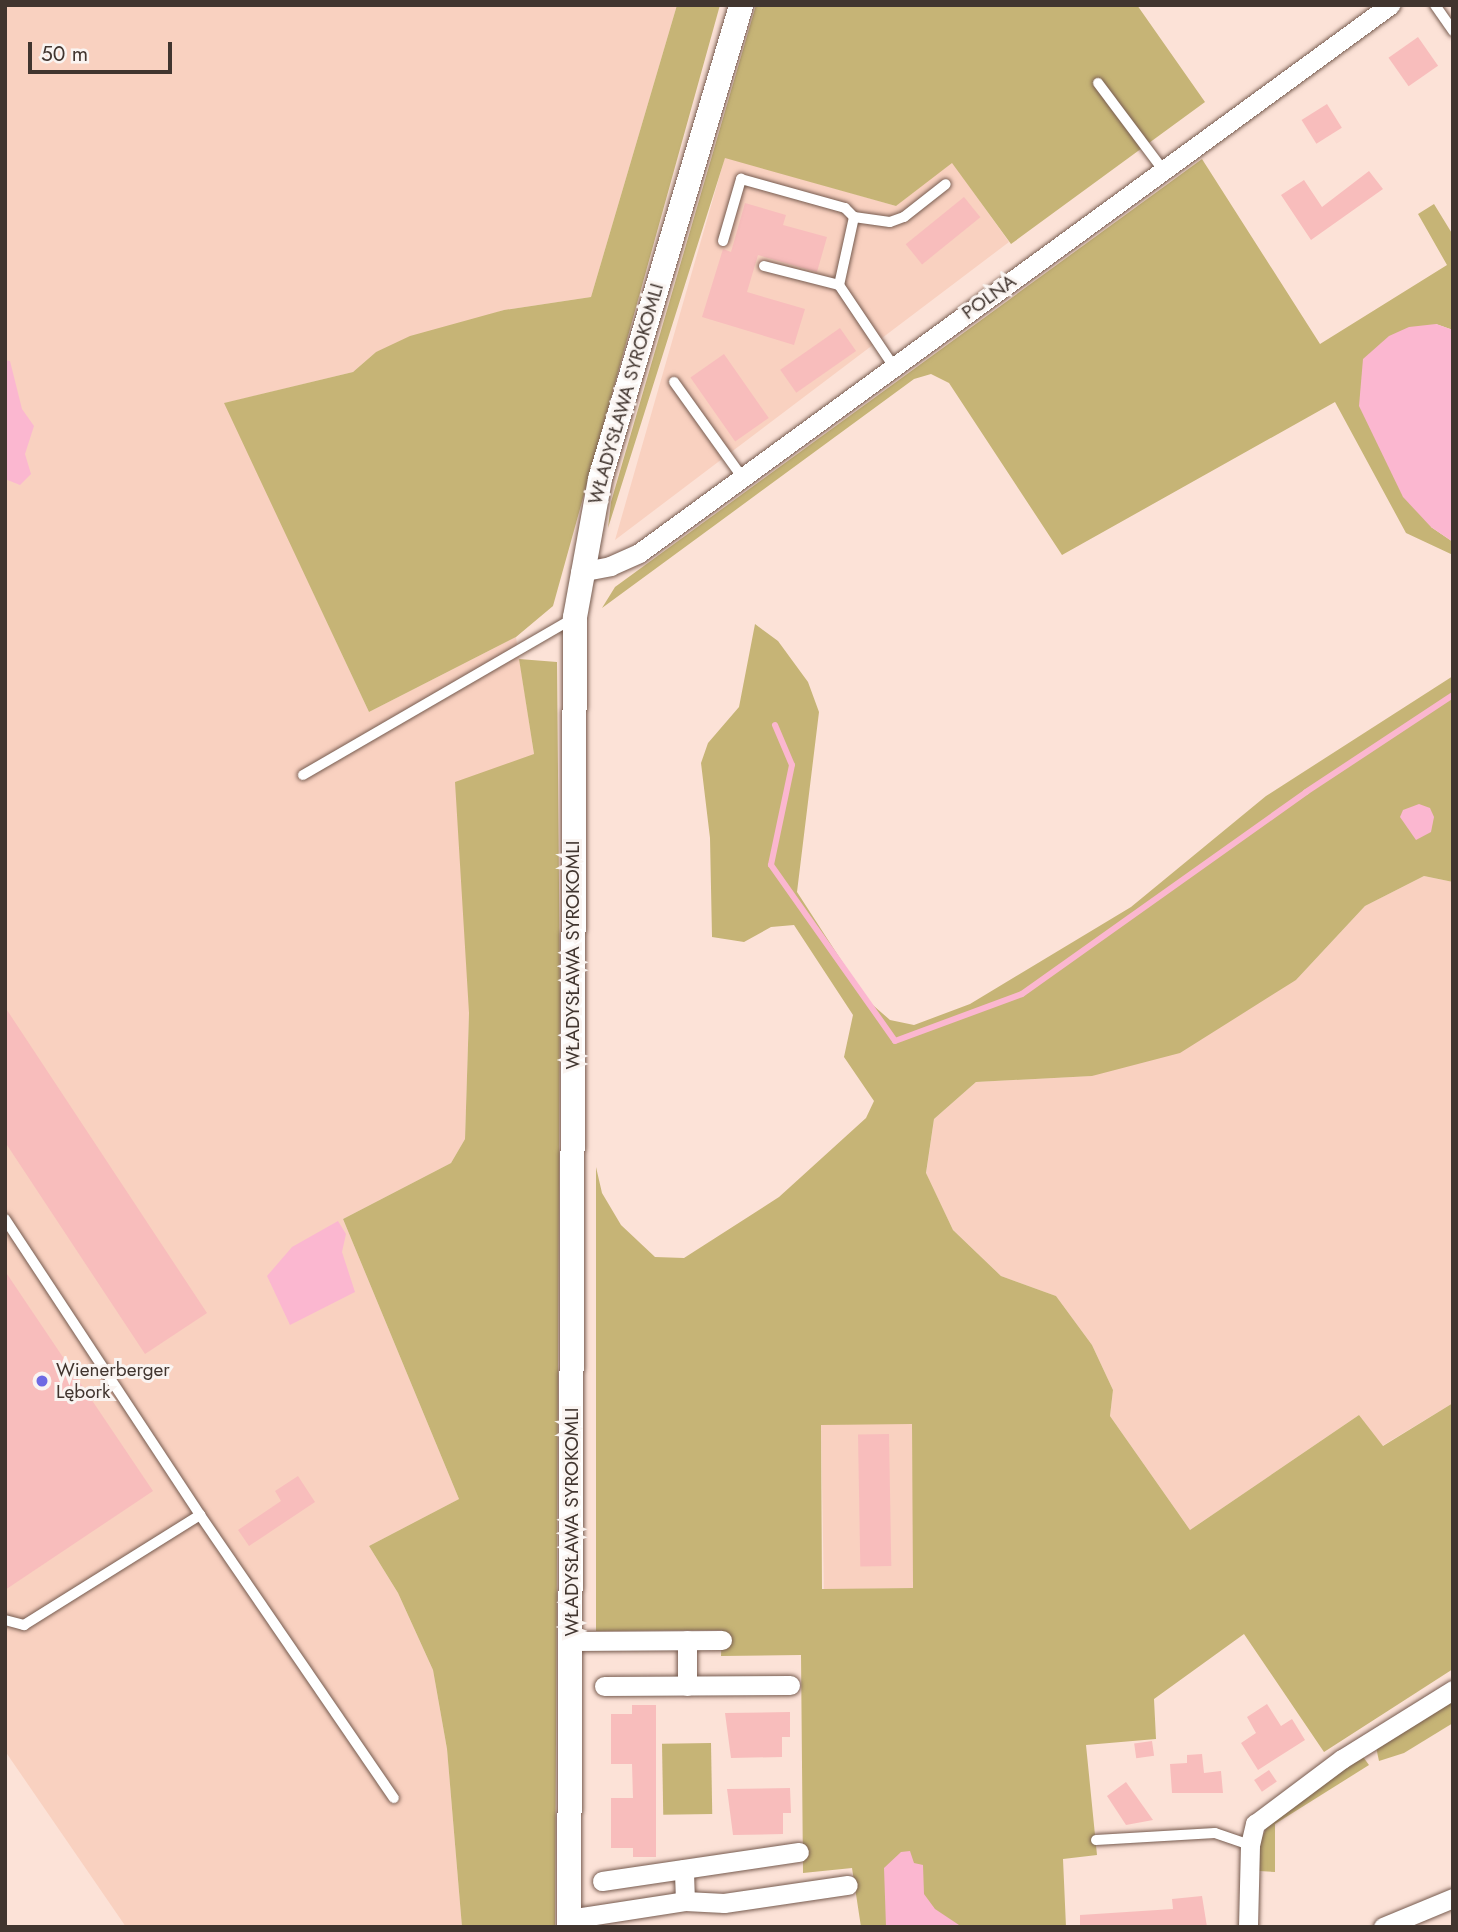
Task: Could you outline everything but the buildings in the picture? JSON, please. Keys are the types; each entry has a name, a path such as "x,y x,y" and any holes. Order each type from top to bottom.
{"street":[{"name":"WŁADYSŁAWA SYROKOMLI","path":"569,1923 575,617 580,572 600,480 741,5"},
{"name":"POLNA","path":"580,572 610,566 639,553 1390,5"},
{"path":"687,1640 687,1686"},
{"path":"572,1641 722,1640"},
{"path":"604,1686 790,1685"},
{"path":"1248,1927 1250,1845 1255,1824 1342,1759 1453,1690"},
{"path":"602,1881 799,1852"},
{"path":"684,1869 685,1901"},
{"path":"569,1923 685,1901 724,1903 848,1885"},
{"path":"1383,1927 1453,1898"}],"lane":[{"path":"1435,5 1453,31"},
{"path":"1098,83 1163,170"},
{"path":"723,241 741,179 845,208 854,217 890,222 904,217 946,184"},
{"path":"839,285 854,217"},
{"path":"764,266 839,285 894,366"},
{"path":"674,382 742,477"},
{"path":"303,775 575,617"},
{"path":"5,1219 200,1514 394,1798"},
{"path":"5,1620 24,1625 200,1514"},
{"path":"1096,1840 1215,1833 1250,1845"}],"shaded area":[{"path":"5,5 677,5 591,297 504,310 376,352 353,372 225,403 369,712 516,637 534,754 469,1013 465,1139 451,1163 343,1219 459,1499 369,1546 398,1593 433,1670 447,1749 462,1927 126,1927 5,1751"},
{"path":"677,5 720,5 553,606 516,637 369,712 224,403 353,372 376,352 410,336 504,310 591,297"},
{"path":"756,5 1137,5 1205,102 1011,244 952,163 896,206 725,158 608,528 611,502"},
{"path":"725,157 896,206 952,162 1009,242 615,540"},
{"path":"1202,159 1320,344 1447,265 1418,214 1434,204 1453,235 1453,330 1436,324 1431,527 1453,542 1453,555 1406,533 1335,402 1062,555 949,383 931,374 914,379 602,608 615,587"},
{"path":"1436,324 1453,330 1453,542 1431,527 1403,497 1359,406 1363,359 1389,336 1409,327"},
{"path":"5,360 10,361 22,409 34,426 25,454 31,474 20,485 5,479"},
{"path":"755,624 778,641 808,682 819,712 797,892 867,1000 890,1020 914,1025 970,1004 1131,907 1266,796 1453,676 1453,882 1424,876 1365,906 1296,980 1180,1053 1092,1076 976,1082 934,1119 926,1173 953,1230 1001,1276 1056,1296 1092,1345 1113,1390 1110,1416 1190,1530 1359,1415 1383,1446 1453,1403 1453,1669 1324,1752 1244,1634 1154,1699 1156,1739 1086,1745 1097,1855 1063,1859 1066,1927 861,1927 852,1868 803,1873 801,1655 721,1656 722,1630 596,1631 596,1167 602,1193 621,1225 655,1257 684,1258 779,1197 866,1118 874,1101 844,1057 853,1015 794,925 771,927 744,942 712,937 710,838 701,763 708,743 739,707","holes":["912,1424 913,1588 822,1589 821,1425"]},
{"path":"519,659 557,662 560,995 555,1927 462,1927 447,1749 433,1670 398,1593 369,1546 459,1499 343,1219 451,1163 465,1139 469,1013 455,782 534,754"},
{"path":"1419,804 1430,808 1434,817 1431,832 1416,840 1400,817 1403,810"},
{"path":"1424,876 1453,882 1453,1403 1382,1446 1359,1415 1190,1530 1110,1416 1113,1390 1092,1345 1056,1296 1001,1276 953,1230 926,1174 934,1119 976,1082 1092,1076 1296,980 1365,906"},
{"path":"338,1221 346,1234 342,1252 355,1292 290,1325 267,1276 292,1247"},
{"path":"912,1423 915,1588 824,1590 821,1425"},
{"path":"1453,1698 1453,1723 1404,1753 1379,1761 1376,1747"},
{"path":"711,1743 712,1814 663,1815 662,1744"},
{"path":"1361,1754 1369,1765 1275,1824 1275,1872 1259,1871 1260,1842 1270,1820"},
{"path":"910,1851 914,1863 923,1865 924,1894 935,1909 962,1927 886,1927 884,1868 901,1852"}],"waterway":[{"path":"775,725 792,765 771,865 895,1041 1022,994 1306,792 1453,695"}],"place":[{"name":"Wienerberger Lębork","path":"42,1381"}]}
